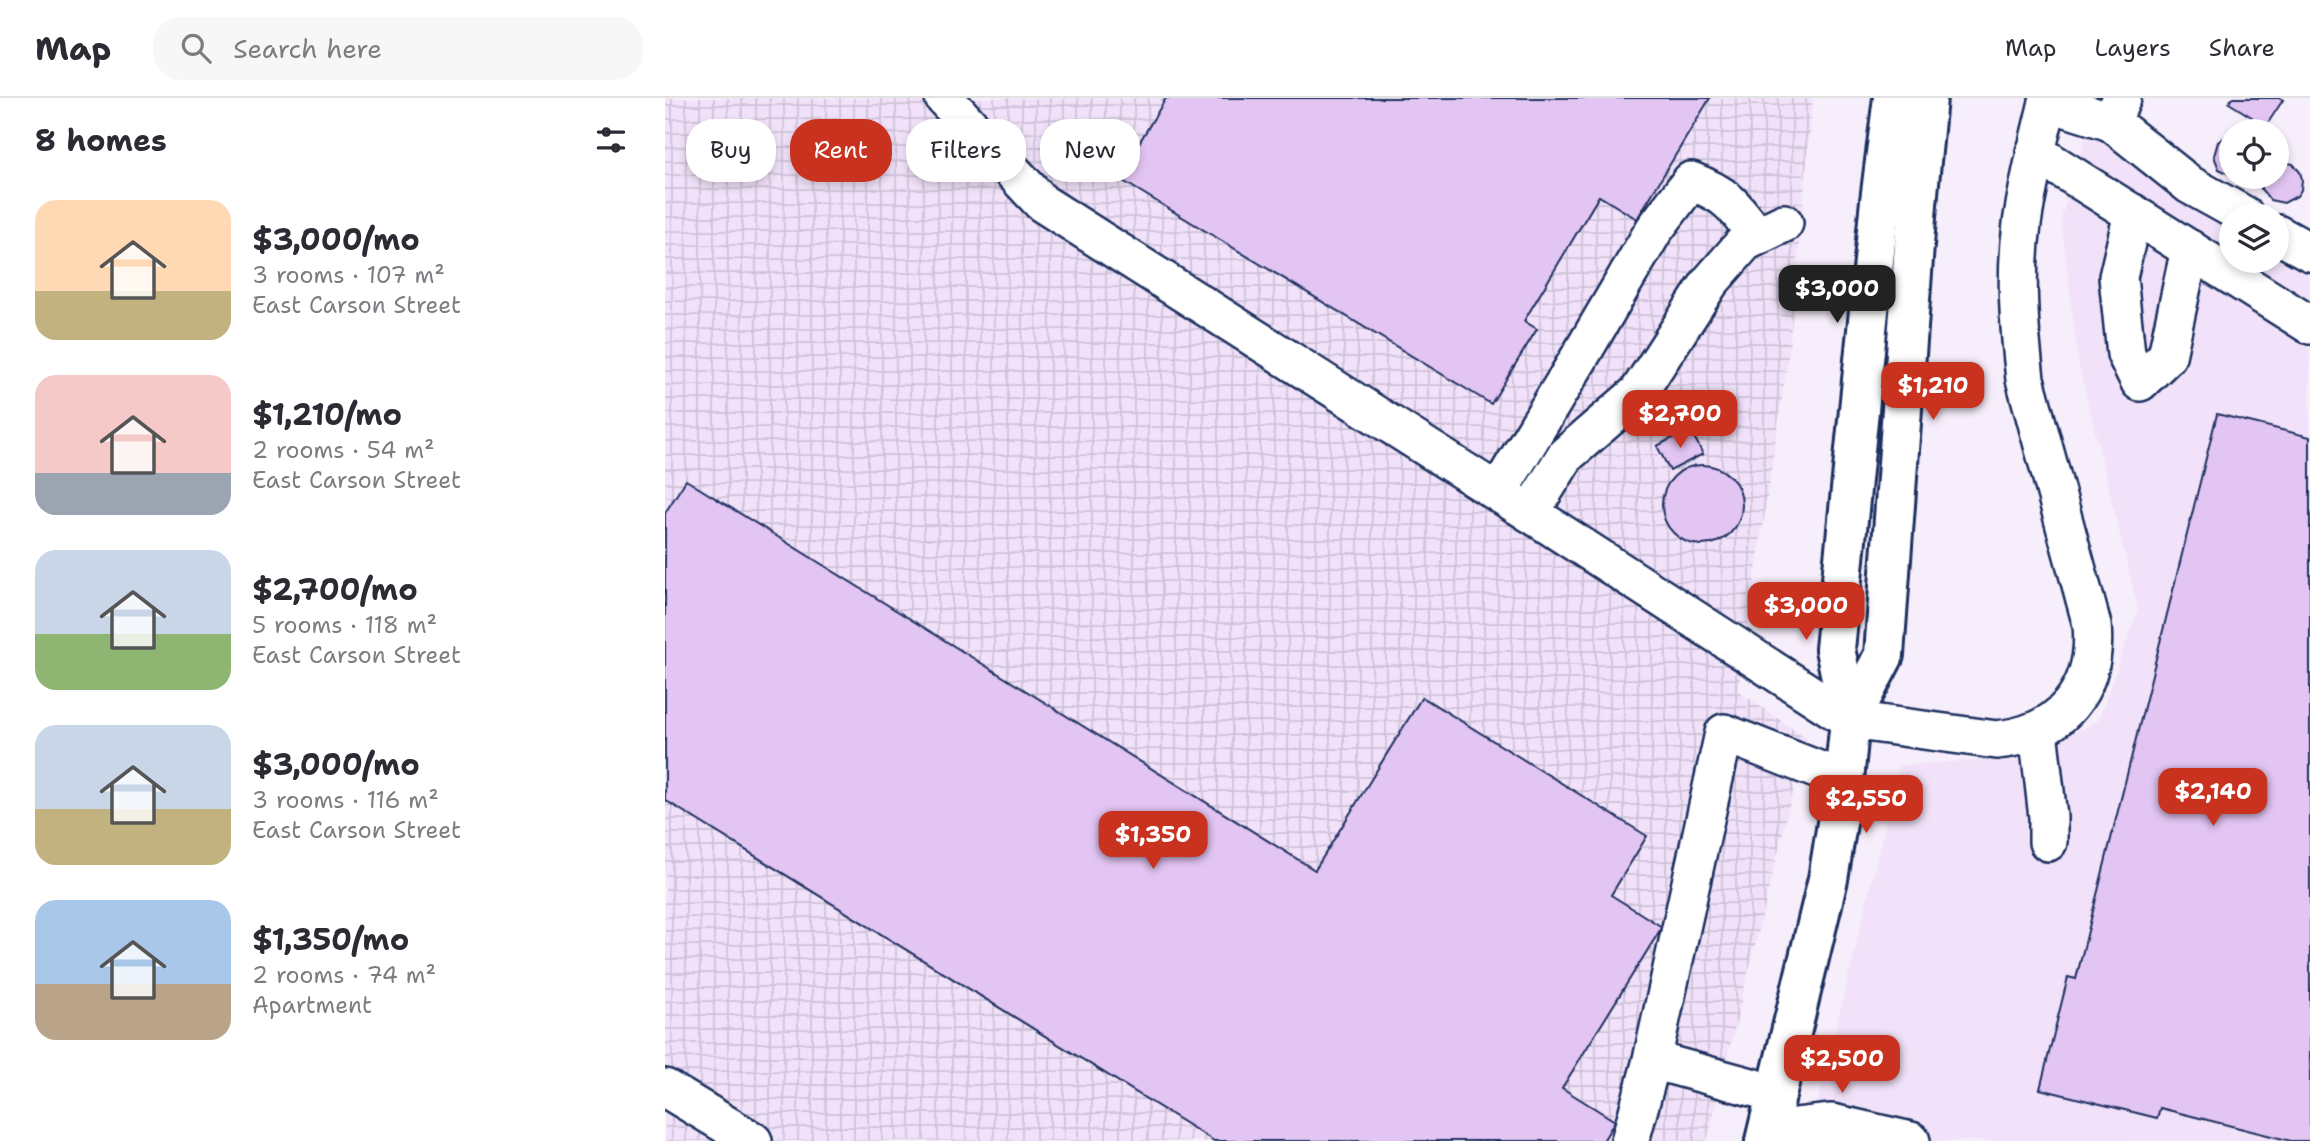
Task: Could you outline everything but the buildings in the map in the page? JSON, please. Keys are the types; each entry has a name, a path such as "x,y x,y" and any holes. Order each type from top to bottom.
{"main road":[{"path":"1773,1137 1777,1094 1828,879 1844,780 1850,720 1835,649 1880,201 1893,98"},
{"path":"1850,720 1884,655 1927,98"}],"street":[{"path":"944,98 1042,203 1498,492 1850,720 1997,740 2018,738 2038,731 2055,720 2082,689 2090,669 2094,647 2092,625 2025,379 2020,342 2019,264 2022,225 2035,152 2048,100 2117,110 2190,185 2222,203"},
{"path":"2035,152 2310,325"},
{"path":"1498,492 1654,230 1691,181 1716,190 1770,229 1745,242 1710,282 1638,393 1566,455 1530,513"},
{"path":"2133,213 2118,277 2126,354 2140,382 2167,356 2190,249"},
{"path":"2289,241 2310,252"},
{"path":"2038,731 2048,817 2048,842"},
{"path":"1630,1141 1652,1060 1724,733 1844,780"},
{"path":"1652,1060 1777,1094"},
{"path":"665,1088 753,1141"},
{"path":"1773,1137 1832,1123 1911,1141"}],"shaded area":[{"path":"665,98 1813,98 1789,351 1738,691 1806,738 1707,1141 665,1141"},
{"path":"2087,132 2219,213 2219,273 2289,273 2289,255 2310,268 2310,1141 1808,1141 1900,765 2019,758 2098,721 2138,609 2078,362 2061,219"}]}
